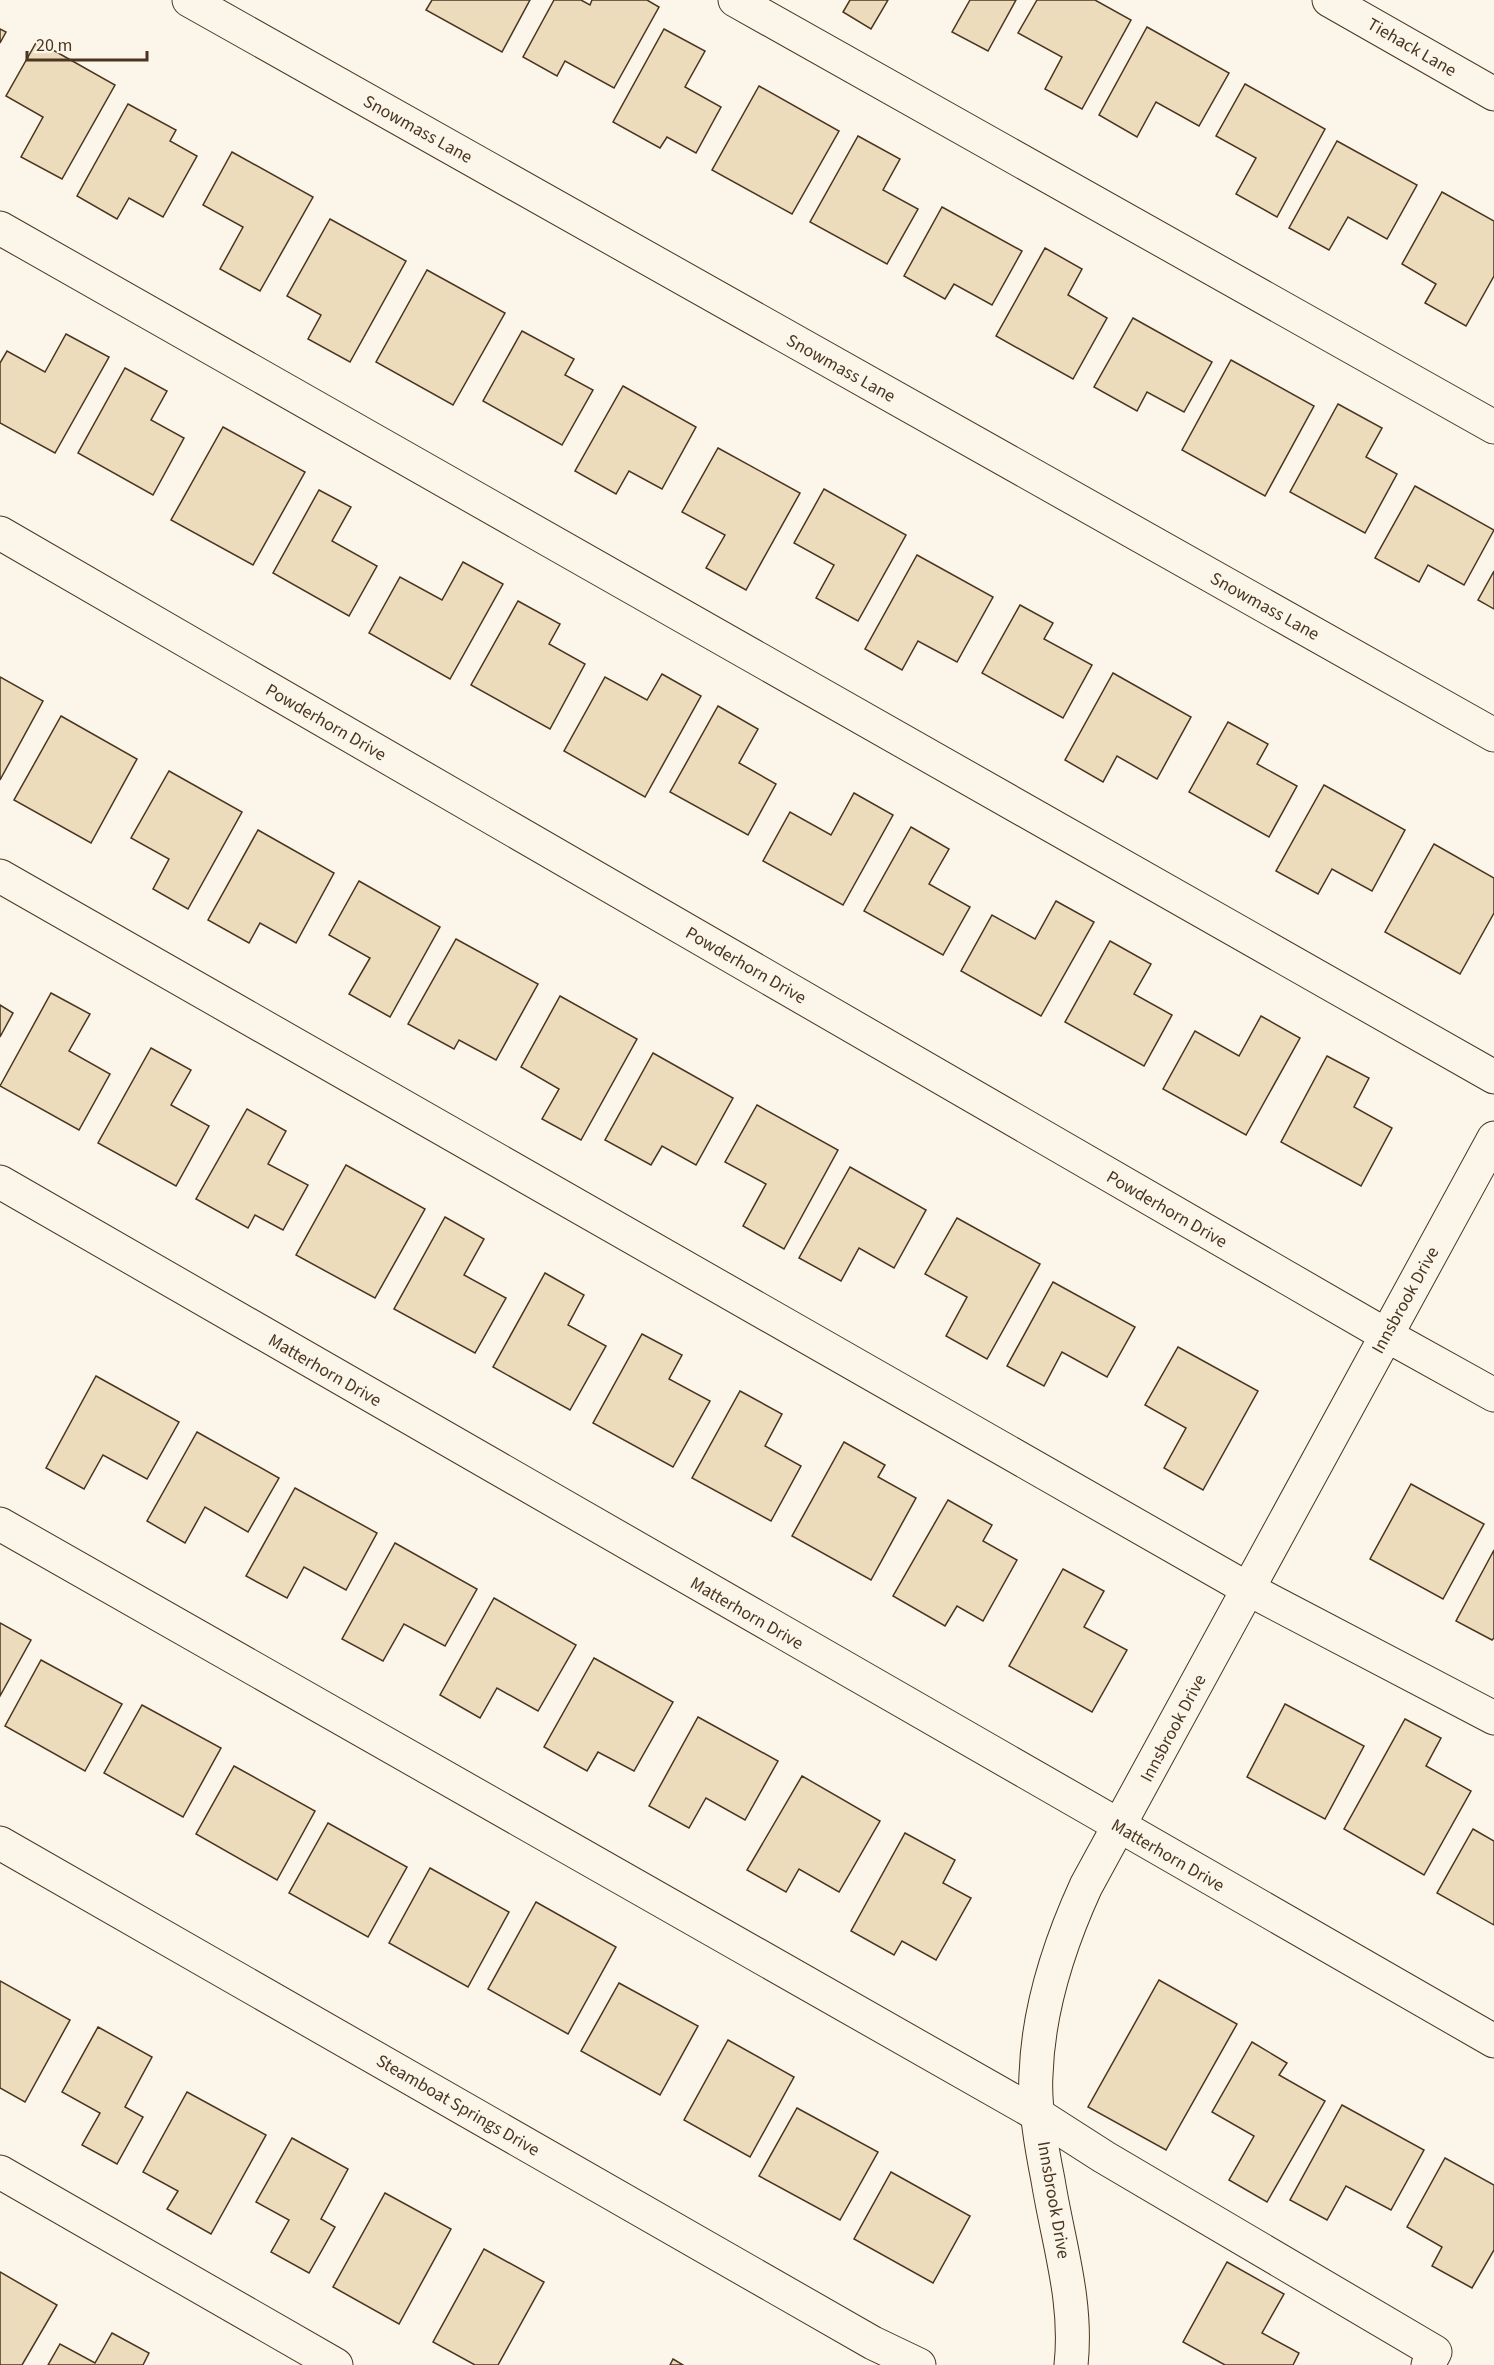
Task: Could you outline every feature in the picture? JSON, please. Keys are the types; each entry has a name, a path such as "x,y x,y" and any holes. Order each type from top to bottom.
{"street":[{"name":"Snowmass Lane","path":"189,0 1494,735"},
{"path":"735,0 1494,427"},
{"name":"Tiehack Lane","path":"1329,0 1494,94"},
{"path":"0,228 1494,1077"},
{"name":"Powderhorn Drive","path":"0,534 1386,1335 1494,1395"},
{"path":"0,876 1248,1589 1494,1718"},
{"name":"Innsbrook Drive","path":"1071,2365 1074,2336 1065,2257 1047,2180 1035,2077 1042,2019 1066,1930 1086,1886 1494,1138"},
{"name":"Matterhorn Drive","path":"0,1182 1494,2041"},
{"path":"0,1524 1040,2116 1104,2157 1435,2352 1428,2365"},
{"name":"Steamboat Springs Drive","path":"0,1843 863,2337 919,2365"},
{"path":"0,2172 336,2365"}],"building":[{"path":"432,0 530,0 502,52 426,10"},
{"path":"554,0 581,0 590,5 592,0 647,0 659,7 614,88 565,61 557,76 523,57"},
{"path":"850,0 888,0 871,29 843,12"},
{"path":"970,0 1016,0 988,51 952,32"},
{"path":"1037,0 1095,0 1131,20 1082,109 1045,89 1062,57 1018,33"},
{"path":"1147,27 1229,73 1199,126 1156,102 1137,137 1099,115"},
{"path":"0,29 6,32 0,43"},
{"path":"664,29 705,51 685,87 721,107 696,153 667,137 660,148 613,122"},
{"path":"37,41 115,85 62,179 21,157 43,117 6,96"},
{"path":"1245,84 1325,129 1277,217 1236,194 1256,158 1216,136"},
{"path":"759,86 839,131 792,214 712,170"},
{"path":"128,104 176,130 170,141 197,156 163,217 129,198 117,219 77,196"},
{"path":"858,136 900,159 883,190 918,209 887,264 810,222"},
{"path":"1337,141 1417,185 1387,239 1348,217 1329,250 1289,228"},
{"path":"232,152 313,197 260,291 220,269 243,227 203,205"},
{"path":"1442,192 1494,221 1494,276 1466,326 1425,303 1436,284 1402,264"},
{"path":"942,207 1022,251 992,305 954,284 945,299 904,276"},
{"path":"330,219 406,261 350,362 308,339 321,315 287,296"},
{"path":"1045,248 1082,269 1068,295 1107,318 1073,379 996,336"},
{"path":"427,270 505,313 453,405 376,362"},
{"path":"1133,318 1212,362 1184,412 1147,392 1137,411 1094,387"},
{"path":"522,331 574,359 565,375 593,390 562,445 483,401"},
{"path":"66,334 109,357 55,453 0,423 0,363 7,351 45,372"},
{"path":"1231,360 1314,406 1265,496 1182,450"},
{"path":"125,368 167,391 151,420 184,438 153,495 78,453"},
{"path":"623,386 696,427 662,489 629,471 616,494 575,471"},
{"path":"1338,404 1382,428 1366,457 1397,474 1365,533 1290,492"},
{"path":"223,427 305,472 253,565 171,520"},
{"path":"718,448 800,493 746,590 706,568 725,535 682,512"},
{"path":"1415,486 1494,530 1464,585 1428,565 1419,582 1375,558"},
{"path":"824,489 906,535 858,621 816,598 834,565 794,543"},
{"path":"319,490 351,507 332,541 377,566 349,616 273,573"},
{"path":"917,555 993,597 957,662 918,641 902,670 865,649"},
{"path":"463,562 503,584 450,679 369,633 400,577 442,600"},
{"path":"1494,571 1494,609 1478,600"},
{"path":"518,601 560,624 549,644 585,664 550,729 471,685"},
{"path":"1020,605 1053,623 1044,639 1092,665 1063,718 982,673"},
{"path":"1113,673 1191,717 1157,779 1117,756 1103,782 1065,760"},
{"path":"662,674 701,696 645,797 564,751 605,677 647,700"},
{"path":"0,677 43,701 0,780"},
{"path":"718,706 758,729 739,763 776,784 748,835 670,792"},
{"path":"61,716 137,759 91,843 14,800"},
{"path":"1228,722 1268,744 1257,764 1297,786 1269,837 1189,792"},
{"path":"169,771 242,812 188,909 153,889 169,859 131,838"},
{"path":"1324,785 1405,830 1372,891 1332,869 1318,894 1276,871"},
{"path":"854,793 893,815 843,905 763,861 790,812 831,835"},
{"path":"911,827 949,849 929,884 970,907 943,955 864,911"},
{"path":"258,830 334,873 296,943 260,923 249,943 208,920"},
{"path":"1434,844 1494,878 1494,913 1460,974 1385,932"},
{"path":"359,881 440,927 390,1017 349,994 370,958 329,935"},
{"path":"1056,901 1094,922 1041,1016 961,971 992,915 1035,939"},
{"path":"456,939 538,984 496,1060 459,1040 454,1049 408,1024"},
{"path":"1110,941 1151,964 1134,994 1172,1015 1144,1066 1065,1022"},
{"path":"51,993 90,1014 69,1051 110,1074 79,1130 0,1086"},
{"path":"560,996 637,1039 581,1140 542,1119 559,1089 521,1067"},
{"path":"0,1005 13,1013 0,1037"},
{"path":"1261,1016 1300,1038 1246,1135 1163,1089 1195,1031 1239,1056"},
{"path":"151,1048 191,1070 171,1105 209,1126 176,1186 98,1143"},
{"path":"653,1053 733,1098 696,1165 662,1146 651,1165 605,1140"},
{"path":"1327,1056 1369,1078 1354,1107 1392,1128 1361,1186 1281,1142"},
{"path":"757,1105 838,1150 784,1249 743,1226 766,1184 725,1162"},
{"path":"247,1109 286,1131 268,1164 308,1185 283,1230 255,1215 248,1228 196,1199"},
{"path":"346,1165 425,1209 375,1298 296,1255"},
{"path":"850,1167 926,1210 894,1268 859,1248 841,1281 799,1258"},
{"path":"445,1217 484,1239 464,1275 506,1298 475,1353 394,1309"},
{"path":"957,1218 1040,1264 987,1359 946,1336 967,1297 925,1274"},
{"path":"545,1273 584,1295 568,1325 606,1346 570,1410 493,1367"},
{"path":"1053,1282 1135,1327 1107,1377 1062,1352 1044,1386 1007,1366"},
{"path":"642,1334 682,1355 669,1379 710,1401 673,1467 593,1423"},
{"path":"1178,1347 1258,1391 1203,1490 1164,1468 1186,1428 1145,1405"},
{"path":"96,1376 179,1422 147,1479 103,1455 84,1489 46,1468"},
{"path":"740,1391 782,1414 765,1446 801,1466 771,1521 692,1478"},
{"path":"197,1432 279,1478 248,1532 205,1507 185,1543 147,1521"},
{"path":"844,1442 885,1465 878,1477 916,1498 871,1580 792,1536"},
{"path":"1411,1484 1484,1524 1443,1599 1370,1559"},
{"path":"295,1488 377,1533 346,1590 304,1567 287,1598 246,1576"},
{"path":"948,1500 992,1525 983,1541 1017,1560 983,1621 957,1606 945,1626 893,1596"},
{"path":"395,1543 477,1589 445,1646 404,1624 383,1661 342,1639"},
{"path":"1494,1550 1494,1638 1492,1640 1456,1621"},
{"path":"1063,1569 1104,1591 1084,1627 1127,1650 1092,1712 1009,1666"},
{"path":"494,1598 576,1645 538,1711 497,1688 480,1718 440,1695"},
{"path":"0,1623 31,1640 0,1696"},
{"path":"594,1658 673,1702 634,1771 598,1752 587,1771 544,1747"},
{"path":"41,1660 122,1704 85,1771 5,1726"},
{"path":"1285,1704 1364,1746 1325,1819 1247,1777"},
{"path":"142,1705 221,1748 183,1817 104,1773"},
{"path":"698,1717 778,1761 745,1820 706,1798 689,1828 649,1806"},
{"path":"1405,1719 1441,1738 1426,1766 1471,1791 1424,1875 1344,1829"},
{"path":"234,1766 315,1811 277,1880 196,1834"},
{"path":"802,1776 880,1821 839,1892 799,1869 786,1892 747,1870"},
{"path":"328,1823 407,1867 368,1937 289,1893"},
{"path":"1473,1829 1494,1841 1494,1925 1437,1893"},
{"path":"905,1833 955,1860 943,1883 971,1898 936,1960 902,1941 894,1955 851,1931"},
{"path":"430,1868 509,1912 468,1987 389,1943"},
{"path":"536,1902 616,1947 568,2034 488,1989"},
{"path":"1159,1980 1237,2024 1166,2150 1088,2107"},
{"path":"0,1981 70,2020 25,2102 0,2088"},
{"path":"619,1983 698,2026 660,2095 581,2051"},
{"path":"98,2027 152,2057 125,2107 143,2117 117,2164 82,2145 100,2113 62,2092"},
{"path":"728,2040 794,2077 750,2157 684,2120"},
{"path":"1252,2042 1287,2063 1279,2075 1325,2101 1267,2202 1229,2180 1254,2136 1212,2112"},
{"path":"187,2092 266,2135 211,2234 167,2209 178,2191 143,2172"},
{"path":"1342,2105 1424,2150 1391,2210 1346,2186 1327,2220 1290,2200"},
{"path":"797,2108 878,2152 840,2220 759,2176"},
{"path":"292,2138 348,2169 321,2219 335,2227 309,2273 271,2252 289,2220 256,2202"},
{"path":"1445,2158 1494,2185 1494,2250 1472,2288 1432,2266 1442,2247 1407,2227"},
{"path":"891,2172 970,2216 933,2283 854,2239"},
{"path":"385,2193 451,2229 399,2324 333,2287"},
{"path":"484,2249 544,2282 498,2365 475,2365 433,2342"},
{"path":"1227,2262 1284,2294 1262,2333 1299,2353 1293,2365 1225,2365 1183,2342"},
{"path":"0,2272 57,2305 22,2365 0,2365"},
{"path":"112,2333 149,2353 143,2365 48,2365 60,2344 95,2363"},
{"path":"673,2359 683,2365 670,2365"}]}
